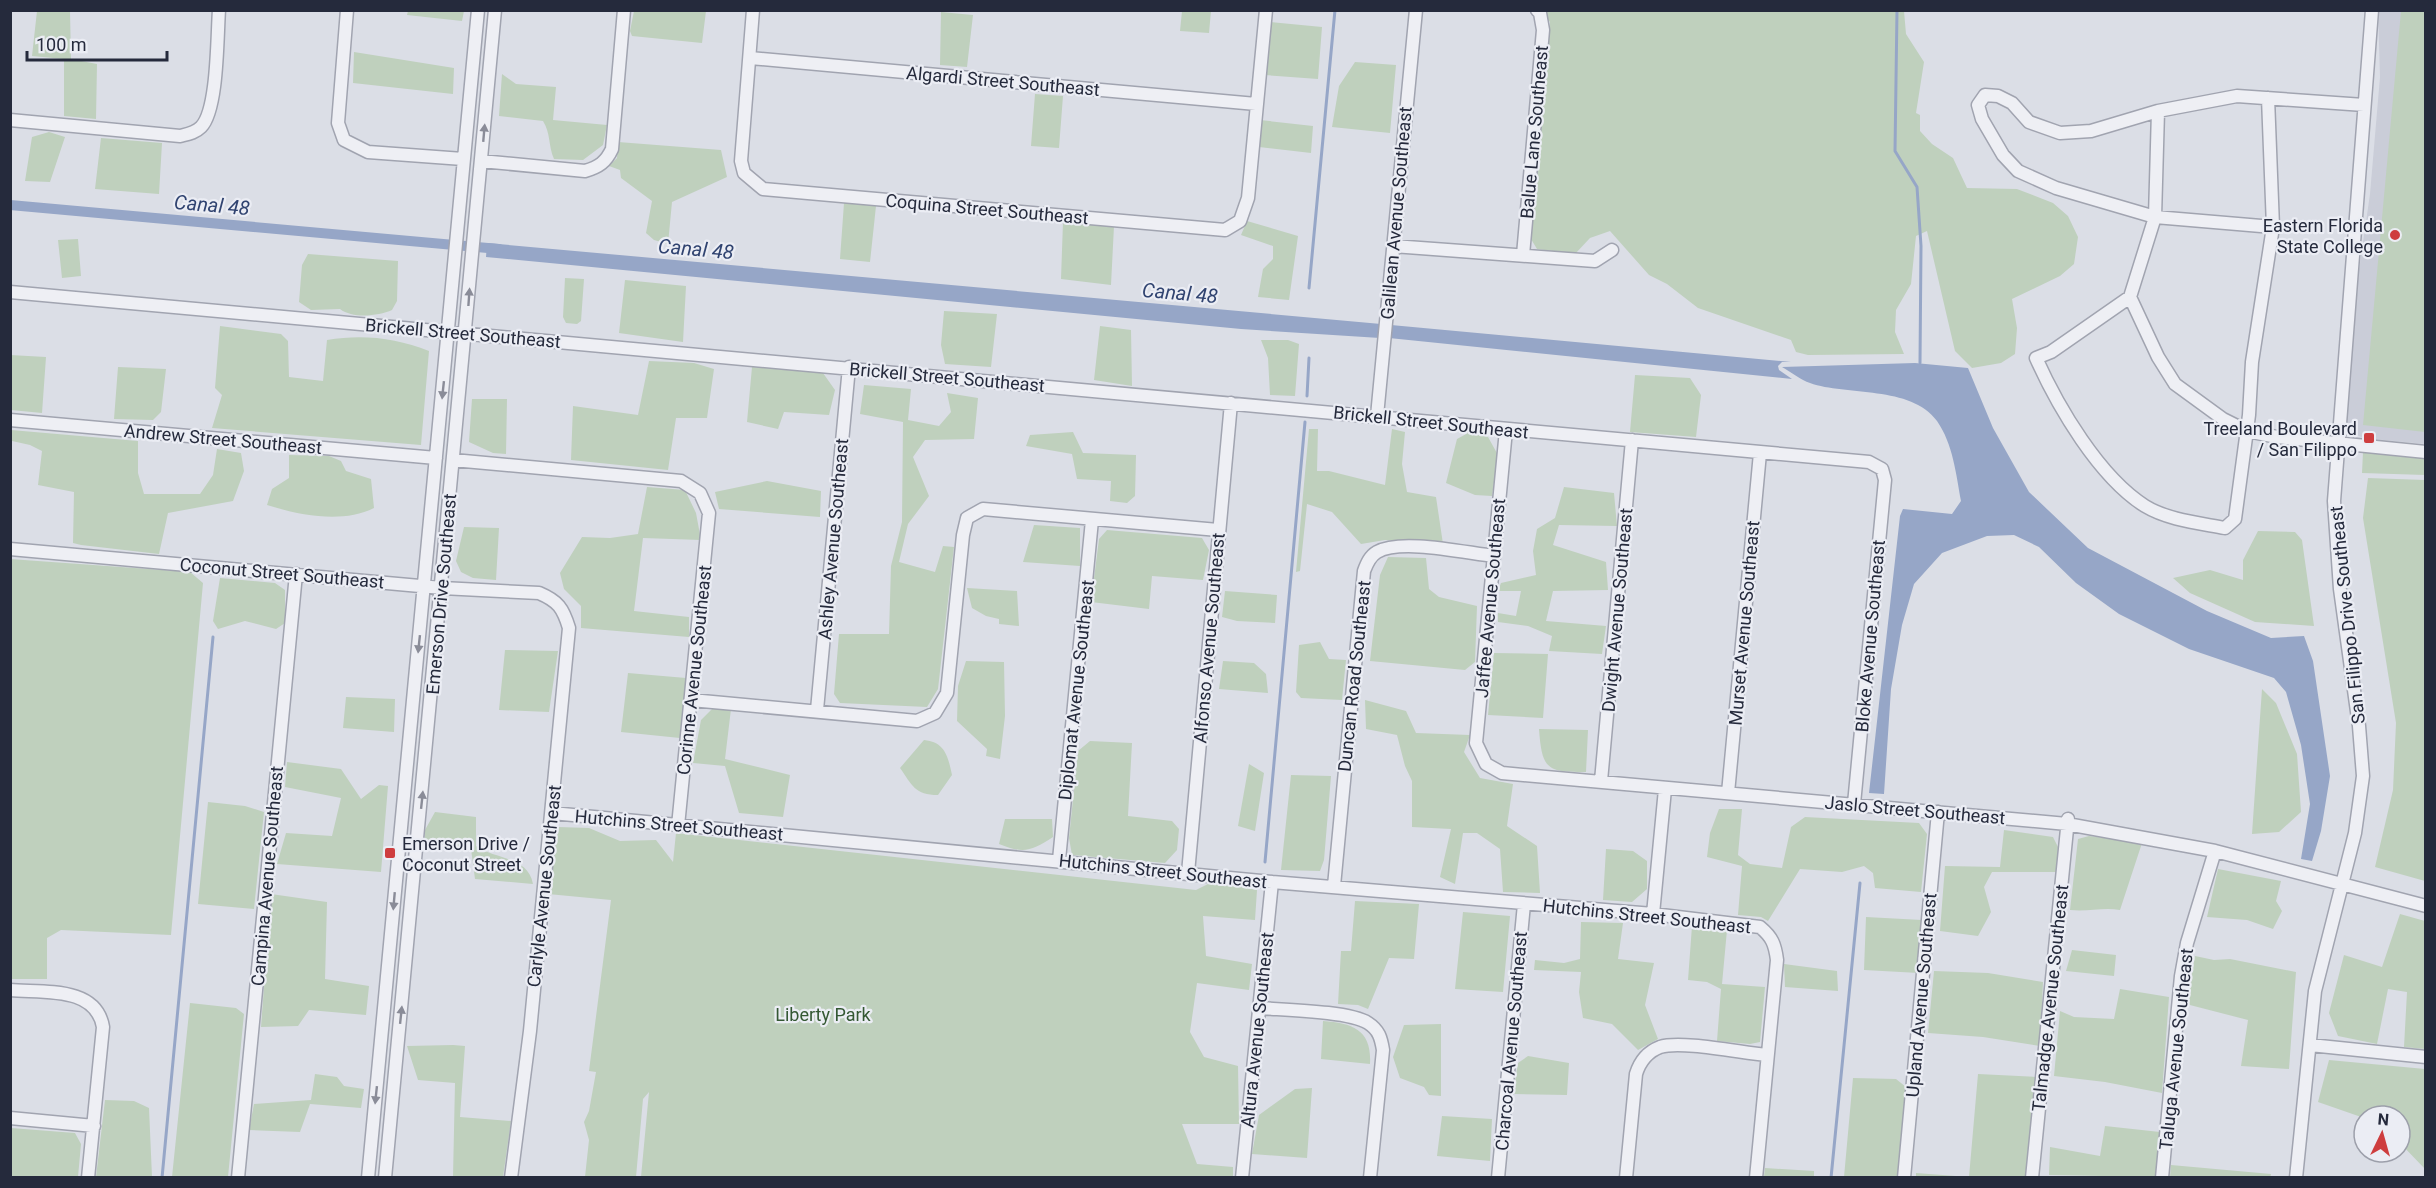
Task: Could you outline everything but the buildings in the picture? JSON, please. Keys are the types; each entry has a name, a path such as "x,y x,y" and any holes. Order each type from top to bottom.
{"street":[{"path":"10,120 180,136 193,133 202,126 211,106 219,11 206,10"},
{"path":"347,10 338,122 344,140 368,152 464,159"},
{"name":"Emerson Drive Southeast","path":"368,1178 478,10"},
{"name":"Emerson Drive Southeast","path":"385,1178 495,10"},
{"path":"481,161 585,171 598,168 612,149 624,10"},
{"path":"750,58 753,10"},
{"path":"1256,104 1266,10"},
{"name":"Galilean Avenue Southeast","path":"1377,416 1416,10"},
{"name":"Balue Lane Southeast","path":"1523,255 1543,30 1540,13 1537,10"},
{"name":"San Filippo Drive Southeast","path":"2296,1178 2315,991 2355,833 2363,776 2334,534 2337,444 2372,10"},
{"name":"Algardi Street Southeast","path":"750,58 1256,104"},
{"name":"Coquina Street Southeast","path":"750,58 741,161 744,173 750,181 763,189 1225,230 1240,221 1248,198 1256,104"},
{"path":"2273,227 2155,217 2056,188 2018,171 2003,155 1982,119 1978,105 1985,95 1998,96 2012,103 2029,122 2060,133 2091,131 2158,111 2237,96 2364,105"},
{"path":"2158,111 2155,217 2130,297 2051,352 2036,358 2064,410 2105,471 2146,506 2188,521 2225,528 2235,519 2247,431 2252,362 2273,227 2268,98"},
{"path":"1393,246 1595,261 1612,250"},
{"name":"Brickell Street Southeast","path":"10,292 1869,462 1882,469"},
{"path":"2130,297 2158,357 2175,384 2223,419 2247,431 2277,437 2426,452"},
{"name":"Ashley Avenue Southeast","path":"817,710 849,367"},
{"name":"Alfonso Avenue Southeast","path":"1188,873 1231,403"},
{"name":"Andrew Street Southeast","path":"10,420 436,458"},
{"name":"Jaffee Avenue Southeast","path":"1486,764 1476,743 1506,429"},
{"name":"Dwight Avenue Southeast","path":"1601,781 1632,440"},
{"name":"Murset Avenue Southeast","path":"1728,793 1760,453"},
{"name":"Corinne Avenue Southeast","path":"453,460 681,481 700,493 709,513 678,826"},
{"name":"Bloke Avenue Southeast","path":"1854,804 1885,480 1882,469"},
{"path":"691,700 917,720 935,713 947,693 963,535 968,518 983,508 1218,530"},
{"name":"Diplomat Avenue Southeast","path":"1059,860 1092,520"},
{"name":"Duncan Road Southeast","path":"1334,886 1364,571 1369,559 1378,552 1403,546 1494,556"},
{"name":"Coconut Street Southeast","path":"10,549 442,588 539,593 553,599"},
{"name":"Campina Avenue Southeast","path":"238,1178 296,574"},
{"name":"Carlyle Avenue Southeast","path":"512,1178 552,813 569,628 563,608 553,599"},
{"name":"Jaslo Street Southeast","path":"1486,764 1502,773 1665,789 2068,822 2215,851 2426,906"},
{"path":"1653,914 1665,789"},
{"name":"Upland Avenue Southeast","path":"1904,1178 1938,812"},
{"name":"Hutchins Street Southeast","path":"552,813 1272,882 1653,914 1760,927 1771,936 1776,946 1777,960 1767,1055"},
{"name":"Talmadge Avenue Southeast","path":"2032,1178 2068,822"},
{"name":"Taluga Avenue Southeast","path":"2162,1178 2181,976 2187,943 2215,851"},
{"name":"Altura Avenue Southeast","path":"1242,1178 1272,882"},
{"name":"Charcoal Avenue Southeast","path":"1498,1178 1524,904"},
{"path":"10,990 74,996 96,1007 103,1027 88,1178"},
{"path":"1259,1008 1352,1017 1367,1022 1380,1034 1383,1050 1370,1178"},
{"path":"1626,1178 1636,1074 1640,1063 1649,1053 1662,1046 1677,1045 1767,1055 1756,1178"},
{"path":"2310,1045 2426,1057"},
{"path":"10,1118 94,1126"}],"shaded area":[{"name":"Eastern Florida State College","path":"2378,11 2425,11 2425,444 2363,438 2353,433 2344,421 2358,277 2370,194 2380,77"}],"green space":[{"path":"408,10 464,11 462,21 407,15"},
{"path":"1546,10 1904,11 1906,34 1924,62 1916,113 1920,115 1920,131 1932,144 1953,158 1967,188 2017,189 2053,203 2068,216 2078,237 2074,264 2060,276 2012,299 2017,328 2015,354 2001,363 1972,368 1955,351 1927,231 1916,236 1911,284 1896,310 1895,332 1904,354 1808,355 1796,352 1791,340 1698,308 1667,284 1649,275 1610,231 1590,238 1575,254 1537,249 1531,239 1550,22 1546,17"},
{"path":"37,11 70,11 71,59 97,64 96,119 64,116 64,59 32,56"},
{"path":"634,11 706,11 702,43 632,36 630,31"},
{"path":"1182,11 1211,11 1209,33 1180,31"},
{"name":"Eastern Florida State College","path":"2401,11 2425,11 2425,432 2363,425"},
{"path":"941,12 973,15 967,67 940,65"},
{"path":"1270,22 1322,27 1318,79 1265,75"},
{"path":"354,52 454,68 453,94 353,83"},
{"path":"1355,62 1396,65 1390,133 1332,127 1339,86"},
{"path":"502,74 516,84 556,87 553,120 607,125 603,145 583,160 554,159 543,121 499,116"},
{"path":"1035,94 1063,96 1059,148 1031,146"},
{"path":"1260,120 1313,126 1311,153 1259,147"},
{"path":"49,132 65,137 50,182 25,181 32,137"},
{"path":"101,138 162,143 159,194 95,189"},
{"path":"618,142 721,150 727,177 672,202 668,244 654,240 646,233 652,201 621,178 620,170 609,166 617,158"},
{"path":"844,203 876,206 870,262 840,259"},
{"path":"1247,221 1298,236 1289,300 1258,297 1263,269 1273,259 1273,246 1241,235"},
{"path":"1063,222 1114,226 1111,285 1061,279"},
{"path":"78,239 81,276 62,278 58,240"},
{"path":"308,254 398,261 397,301 392,310 380,314 358,315 340,309 311,310 299,302 302,265"},
{"path":"565,278 584,279 581,321 577,324 566,323 563,317"},
{"path":"625,280 686,286 683,342 619,333"},
{"path":"944,311 997,314 991,367 945,364 941,345"},
{"path":"220,326 281,334 288,341 289,377 323,381 327,340 353,337 379,338 429,351 421,445 212,428 222,395 215,388"},
{"path":"1100,326 1131,330 1132,386 1094,380"},
{"path":"1261,340 1288,340 1299,344 1295,396 1270,395 1268,358"},
{"path":"10,355 46,357 42,413 11,410"},
{"path":"649,361 694,363 714,369 707,418 676,418 668,470 571,460 573,406 638,415"},
{"path":"118,367 166,369 161,412 153,420 114,419"},
{"path":"752,367 823,373 835,390 829,415 784,412 778,429 747,422"},
{"path":"1635,375 1690,378 1701,395 1696,437 1630,432"},
{"path":"864,385 911,389 908,420 939,426 951,412 947,393 978,398 974,439 925,440 913,457 929,496 908,524 899,562 935,572 943,546 954,547 938,689 927,707 840,703 834,694 839,634 889,634 891,566 902,522 903,422 860,414"},
{"path":"472,399 507,399 506,454 493,453 469,442"},
{"path":"1309,429 1318,429 1317,471 1329,471 1385,485 1392,429 1405,432 1402,464 1407,492 1436,497 1443,544 1385,540 1361,544 1332,512 1307,504 1300,571 1296,572"},
{"path":"11,430 138,441 138,473 144,494 200,494 213,475 217,449 241,453 244,471 233,501 168,513 159,554 81,545 73,543 74,492 38,485 42,451 30,445 12,441"},
{"path":"1073,432 1083,453 1136,455 1135,496 1127,503 1110,501 1111,481 1077,479 1072,454 1026,446 1030,435"},
{"path":"1468,433 1488,437 1498,455 1492,496 1475,495 1446,483 1457,439"},
{"path":"2363,452 2425,458 2425,475 2362,473"},
{"path":"289,455 329,456 341,461 346,471 371,479 374,508 362,513 335,517 306,515 267,505 272,489 289,478"},
{"path":"2368,478 2425,480 2425,881 2375,867 2393,790 2396,723 2363,518"},
{"path":"767,481 821,491 820,517 719,509 715,492"},
{"path":"647,487 685,490 696,513 701,540 643,538 634,611 689,617 689,637 581,628 581,606 564,589 560,573 582,537 610,538 638,534"},
{"path":"1564,487 1614,493 1617,526 1559,525 1553,545 1606,562 1608,590 1553,591 1546,621 1606,626 1602,654 1549,651 1552,636 1528,626 1498,622 1498,613 1516,616 1521,591 1498,591 1501,583 1536,575 1533,551 1537,529 1555,518"},
{"path":"1034,525 1080,528 1080,566 1023,562"},
{"path":"464,527 499,528 496,580 473,578 461,572 456,561"},
{"path":"1107,530 1202,538 1209,550 1203,580 1152,576 1149,609 1091,602 1099,539"},
{"path":"2258,531 2295,532 2302,540 2314,626 2255,622 2190,593 2173,578 2210,570 2243,580 2243,560"},
{"path":"1388,557 1426,558 1429,589 1439,597 1477,606 1475,662 1465,670 1370,661 1380,575"},
{"path":"10,559 190,572 203,583 171,935 61,930 47,938 47,979 11,979"},
{"path":"220,578 275,583 285,590 285,623 276,629 245,621 218,629 213,621"},
{"path":"967,588 1017,591 1019,626 999,624 999,619 986,616 972,608"},
{"path":"1225,591 1277,595 1275,623 1237,621 1222,617"},
{"path":"1320,642 1329,659 1346,660 1342,700 1301,698 1296,692 1299,645"},
{"path":"505,650 558,651 549,712 499,710"},
{"path":"1494,653 1548,654 1543,718 1488,715"},
{"path":"966,661 1004,662 1005,716 1000,759 986,756 987,749 957,721 958,686"},
{"path":"1223,661 1254,663 1266,674 1268,693 1219,689"},
{"path":"628,673 686,678 680,738 621,732"},
{"path":"2262,689 2276,703 2297,754 2301,812 2279,832 2252,834"},
{"path":"346,697 395,699 394,732 343,728"},
{"path":"1365,700 1406,711 1416,733 1470,735 1464,752 1480,778 1513,784 1507,826 1537,846 1540,893 1503,892 1500,849 1477,833 1463,833 1455,884 1440,877 1451,829 1412,827 1412,781 1405,766 1397,735 1366,729"},
{"path":"712,709 731,709 725,759 790,775 783,817 739,813 725,766 693,763 701,720"},
{"path":"1539,729 1588,730 1586,772 1563,771 1549,766 1542,753"},
{"path":"924,740 941,747 951,768 952,775 938,795 919,791 900,768"},
{"path":"1090,741 1132,743 1128,816 1172,821 1179,829 1177,850 1165,863 1072,855 1069,838 1078,751"},
{"path":"287,762 341,769 361,799 379,785 388,786 381,872 277,864 286,833 332,836 341,798 285,787"},
{"path":"1249,764 1264,773 1255,831 1238,826"},
{"path":"1291,775 1331,776 1324,860 1320,871 1281,870"},
{"path":"208,802 245,806 264,812 254,909 198,904"},
{"path":"1719,809 1742,809 1738,855 1750,864 1782,868 1791,827 1805,817 1919,823 1927,834 1921,892 1875,888 1873,873 1864,866 1842,872 1800,869 1768,921 1761,917 1738,915 1742,866 1707,857 1710,833"},
{"path":"435,812 476,817 476,846 518,863 530,875 533,884 475,879 471,849 424,842 425,830"},
{"path":"1005,819 1052,819 1053,837 1027,850 999,844"},
{"name":"Liberty Park","path":"558,827 589,828 620,841 656,840 673,862 676,833 1196,890 1212,882 1257,890 1255,920 1203,916 1206,956 1252,964 1249,990 1197,983 1190,1032 1204,1057 1238,1066 1239,1124 1182,1124 1197,1164 1233,1167 1233,1177 641,1177 649,1092 643,1099 636,1177 585,1177 589,1140 584,1122 589,1111 596,1072 589,1071 611,900 548,894"},
{"path":"2004,830 2053,837 2058,847 2056,872 1992,872 1984,887 1991,912 1978,936 1940,931 1945,866 2000,867"},
{"path":"2089,836 2142,843 2120,910 2070,910 2078,839"},
{"path":"1606,849 1633,851 1647,861 1647,889 1632,902 1603,900"},
{"path":"2218,869 2281,881 2276,901 2282,911 2273,929 2247,920 2207,917"},
{"path":"271,894 327,902 325,979 369,986 366,1015 309,1010 298,1026 261,1027"},
{"path":"1355,901 1419,904 1414,959 1389,958 1368,1009 1358,1005 1338,1004 1341,951 1351,951"},
{"path":"1463,912 1510,916 1503,992 1455,989"},
{"path":"2400,914 2425,921 2425,1049 2404,1047 2407,992 2388,989 2377,1044 2338,1036 2329,1013 2344,955 2382,967"},
{"path":"1866,917 1922,920 1919,973 1864,970"},
{"path":"1581,922 1623,923 1618,959 1654,963 1645,1005 1658,1039 1638,1050 1612,1024 1583,1018 1579,992 1581,972 1534,970 1535,960 1564,963 1580,959"},
{"path":"1692,926 1727,930 1722,984 1765,987 1760,1042 1750,1044 1717,1041 1721,989 1707,982 1688,980"},
{"path":"2072,950 2116,955 2114,976 2066,971"},
{"path":"2195,956 2214,960 2230,959 2296,972 2289,1069 2241,1066 2248,1020 2186,1004"},
{"path":"1784,964 1837,971 1838,991 1785,987"},
{"path":"1934,971 1988,973 2043,982 2040,1046 1983,1037 1928,1033"},
{"path":"2120,989 2169,997 2162,1093 2105,1082 2054,1076 2060,1011 2074,1017 2114,1019"},
{"path":"190,1003 236,1008 244,1014 228,1177 172,1177"},
{"path":"1323,1021 1344,1024 1359,1031 1368,1044 1370,1064 1321,1059"},
{"path":"1441,1024 1441,1096 1429,1095 1424,1087 1400,1078 1393,1057 1404,1025"},
{"path":"407,1046 465,1046 460,1117 511,1121 503,1177 453,1177 455,1083 418,1080"},
{"path":"1528,1056 1569,1063 1567,1095 1513,1094 1518,1063"},
{"path":"2329,1060 2425,1069 2425,1169 2412,1155 2412,1104 2352,1104 2352,1114 2318,1102"},
{"path":"315,1074 337,1077 344,1086 364,1089 361,1108 310,1104 300,1132 249,1130 254,1104 311,1100"},
{"path":"1978,1074 2037,1077 2025,1177 1916,1178 1916,1173 1969,1177"},
{"path":"1853,1078 1896,1079 1906,1087 1898,1177 1844,1177"},
{"path":"1312,1088 1307,1158 1252,1154 1259,1115 1295,1089"},
{"path":"105,1100 134,1101 149,1108 152,1177 96,1177"},
{"path":"1442,1116 1492,1119 1490,1161 1437,1156"},
{"path":"2105,1126 2160,1132 2156,1177 2049,1175 2050,1147 2100,1156"},
{"path":"11,1128 75,1133 81,1144 78,1177 11,1177"},
{"path":"2171,1165 2271,1174 2270,1178 2170,1177"},
{"path":"1765,1168 1814,1171 1814,1177 1764,1177"}],"water":[{"path":"487,243 1381,324 1380,338 1241,329 486,257"},
{"path":"1391,325 1791,362 1782,362 1778,366 1779,370 1792,379 1389,338"},
{"path":"1915,363 1968,368 1993,428 2029,492 2088,548 2207,611 2271,638 2304,636 2313,661 2330,776 2321,831 2312,861 2301,859 2310,804 2301,745 2286,692 2274,678 2189,649 2119,614 2076,583 2039,547 2014,535 1987,536 1942,553 1914,584 1902,625 1891,689 1884,794 1869,793 1900,516 1903,509 1952,514 1961,501 1955,470 1947,439 1937,421 1926,410 1895,397 1810,383 1782,367"}],"waterway":[{"path":"1309,288 1335,10"},
{"path":"1897,10 1895,151 1917,187 1921,246 1920,363"},
{"name":"Canal 48","path":"10,205 499,249"},
{"path":"1307,396 1309,358"},
{"path":"1265,862 1305,422"},
{"path":"162,1178 213,637"},
{"path":"1831,1178 1860,883"}],"place":[{"name":"Eastern Florida State College","path":"2395,235"},
{"name":"Treeland Boulevard / San Filippo","path":"2369,438"},
{"name":"Emerson Drive / Coconut Street","path":"390,853"}]}
